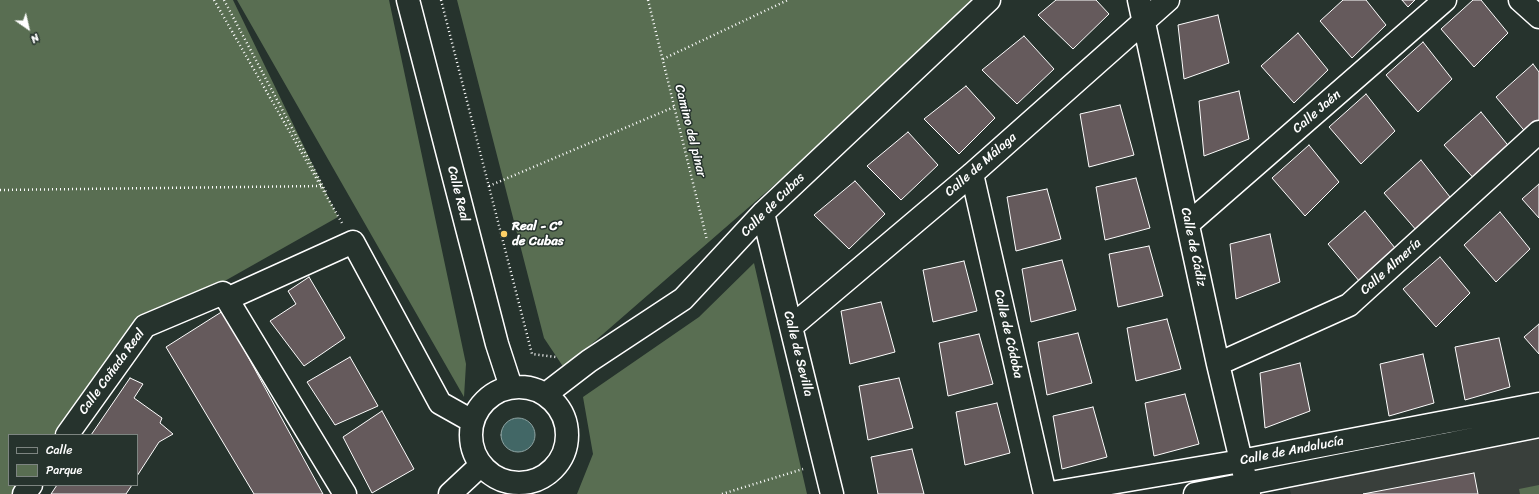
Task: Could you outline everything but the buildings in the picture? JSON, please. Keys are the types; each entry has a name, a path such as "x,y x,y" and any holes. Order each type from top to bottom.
{"street":[{"name":"Calle Real","path":"408,0 497,344 511,387"},
{"name":"Calle de Cubas","path":"546,394 589,361 683,299 763,213 989,0"},
{"name":"Calle de Cádiz","path":"1139,0 1218,364 1248,489"},
{"name":"Calle de Málaga","path":"791,327 972,174 1168,0"},
{"name":"Calle Jaén","path":"1188,224 1446,0"},
{"path":"1520,0 1539,17"},
{"name":"Calle Almería","path":"1218,364 1349,305 1539,132"},
{"name":"Calle de Códoba","path":"972,174 1045,494"},
{"name":"Calle de Sevilla","path":"763,213 832,494"},
{"path":"345,494 228,299 353,242 440,403 472,421"},
{"name":"Calle Cañada Real","path":"68,434 144,326 223,293 228,299"},
{"path":"511,387 535,389 546,394 556,404 563,416 567,429 566,443 562,456 554,468 543,476 532,488 519,483 498,479 481,465 473,452 470,436 472,421 478,409 487,399 498,391 511,387"},
{"name":"Calle de Andalucía","path":"1045,494 1242,461 1539,404"},
{"name":"Calle de Andalucía","path":"1195,494 1248,489 1539,426"},
{"path":"450,494 481,465"},
{"path":"24,494 30,486"}],"path":[{"path":"214,0 353,242"},
{"path":"224,0 353,242"},
{"path":"441,0 532,354 589,361"},
{"name":"Camino del pinar","path":"648,0 713,266"},
{"path":"662,59 788,0"},
{"path":"489,186 674,106"},
{"path":"0,190 321,186"},
{"path":"722,494 824,463"}],"shaded area":[{"path":"1539,437 1539,494 1291,494 1289,486"}],"green space":[{"path":"0,0 233,0 338,217 145,326 60,434 8,434 8,486 19,486 13,494 0,494"},
{"path":"237,0 389,0 466,364 464,397"},
{"path":"457,0 987,0 564,368 544,338"},
{"path":"754,263 807,494 577,494 593,454 583,397 699,317"},
{"path":"1539,485 1539,494 1520,494 1519,489"}],"water":[{"path":"518,418 524,419 530,423 534,429 534,441 530,447 524,451 518,452 512,451 506,447 502,441 501,435 502,429 506,423 512,419"}],"place":[{"name":"Real - Cº de Cubas","path":"504,234"}]}
